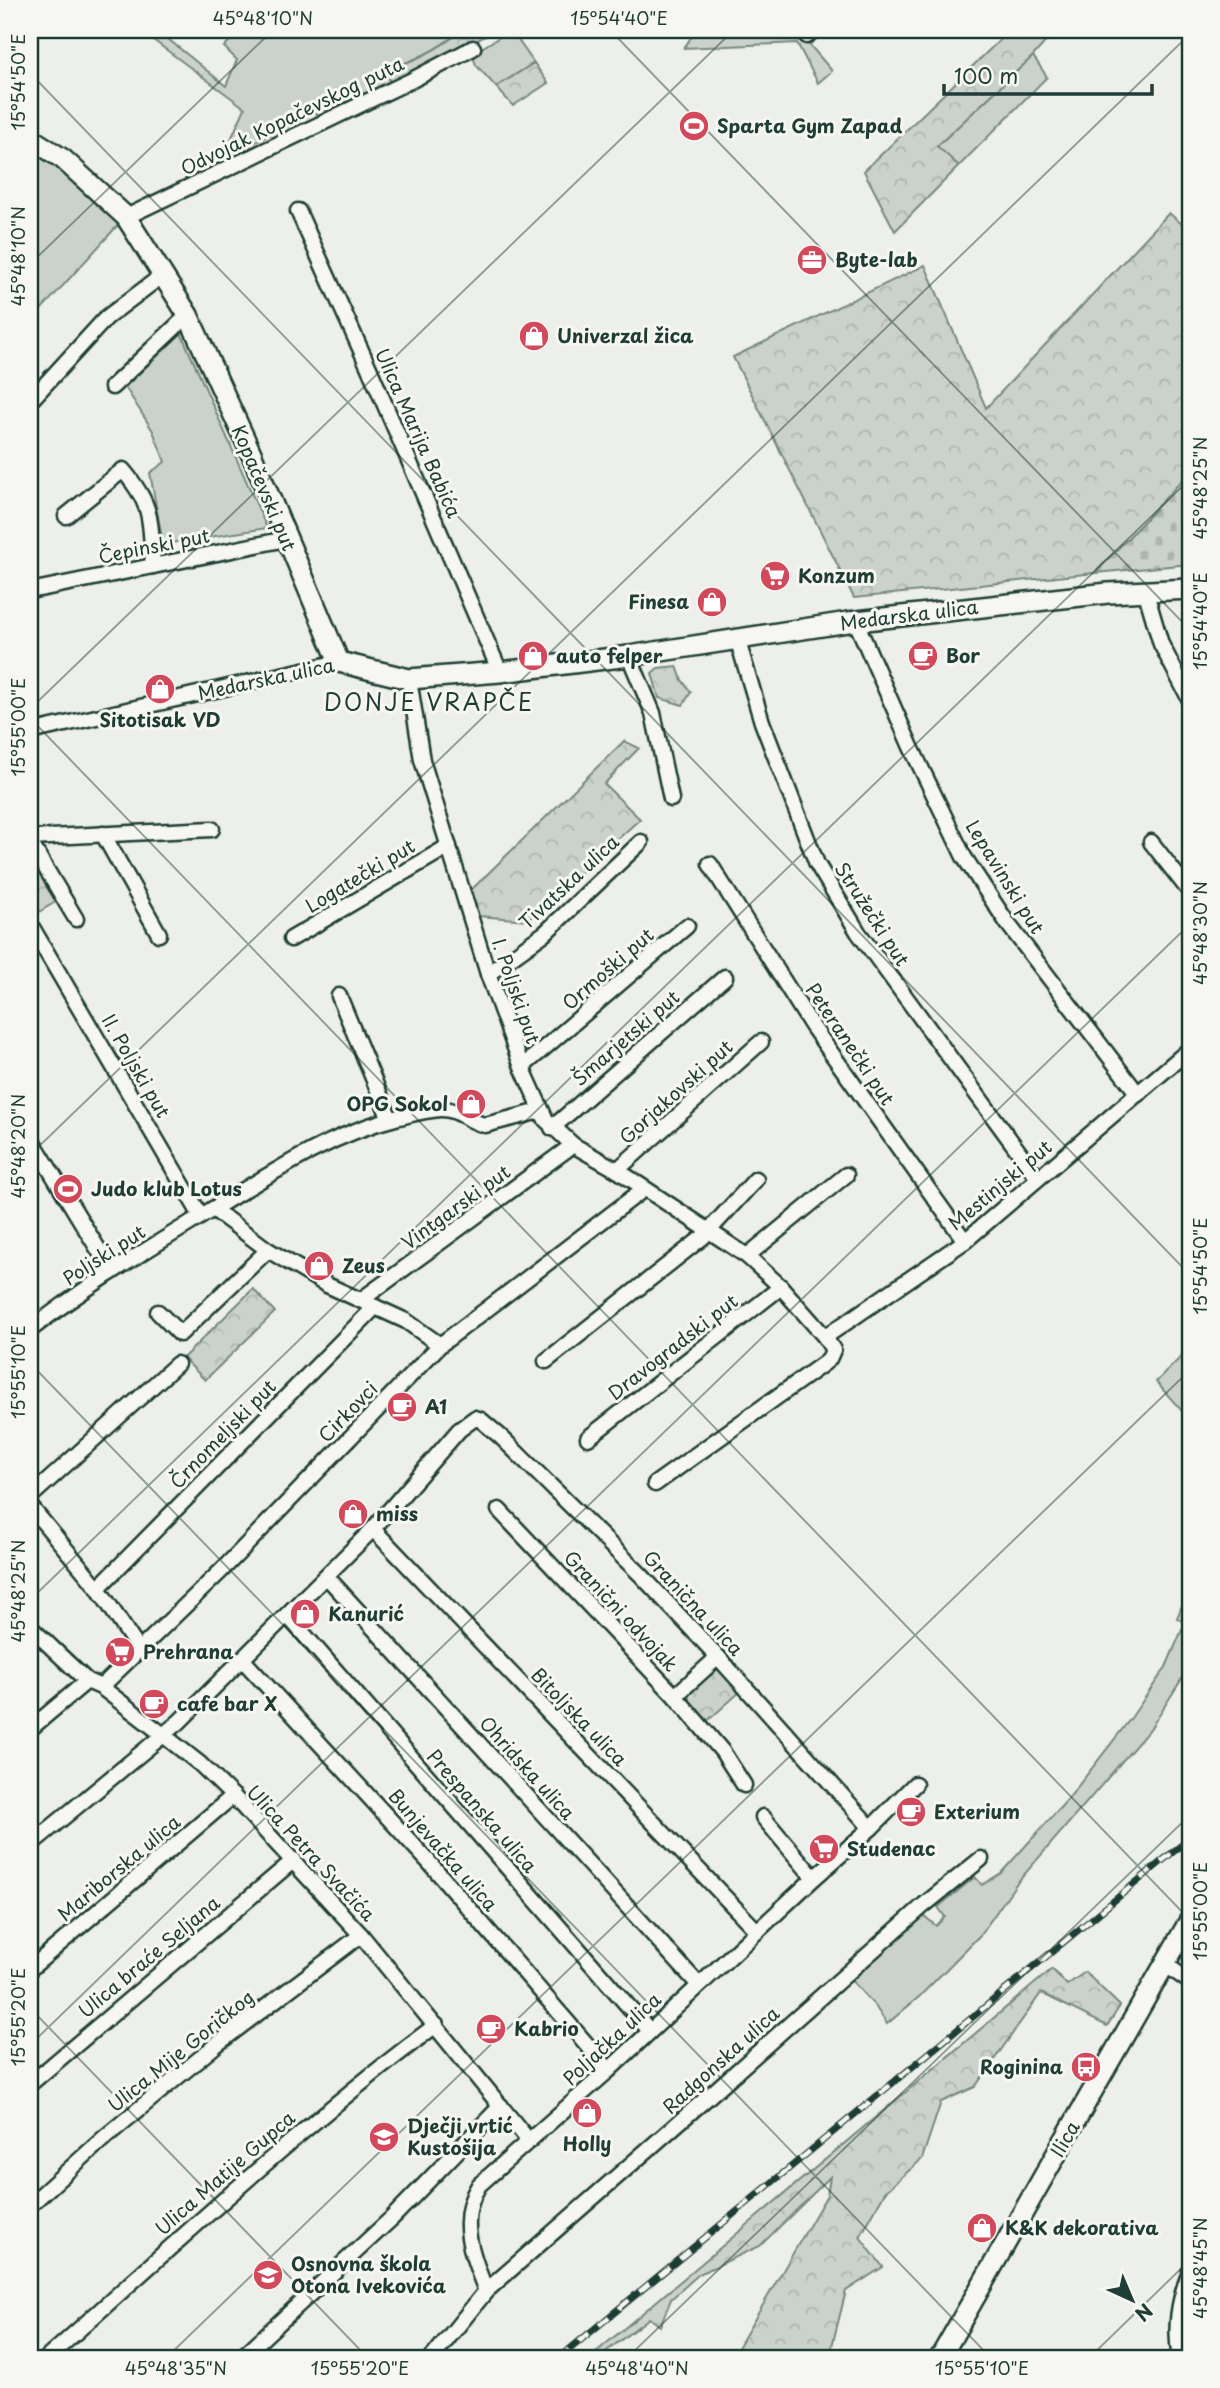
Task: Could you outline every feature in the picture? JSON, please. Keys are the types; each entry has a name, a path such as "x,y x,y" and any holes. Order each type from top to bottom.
{"street":[{"name":"Odvojak Kopačevskog puta","path":"126,217 412,80 472,48"},
{"name":"Kopačevski put","path":"30,138 63,159 126,217 164,274 188,315 251,453 339,662"},
{"name":"Ulica Marija Babića","path":"298,211 500,672"},
{"path":"30,401 106,318 164,274"},
{"path":"112,387 188,315"},
{"path":"66,516 123,470 146,501 153,566"},
{"name":"Čepinski put","path":"30,591 286,539"},
{"name":"Medarska ulica","path":"30,732 339,662 409,679 500,672 856,622 1108,593 1190,589"},
{"path":"1146,593 1161,644 1190,700"},
{"name":"Lepavinski put","path":"856,622 911,747 964,857 1008,924 1138,1094"},
{"name":"Stružečki put","path":"737,638 762,722 817,864 858,932 1038,1178"},
{"path":"629,656 653,713 671,799"},
{"name":"I. Poljski put","path":"409,679 422,760 488,974 540,1111 552,1128 573,1146 617,1170 747,1256 781,1287 825,1337"},
{"path":"76,919 30,840 212,829"},
{"path":"103,834 159,934"},
{"name":"Tivatska ulica","path":"488,974 545,933 641,842"},
{"path":"1151,842 1190,892"},
{"name":"Logatečki put","path":"291,939 449,846"},
{"name":"Peteranečki put","path":"710,864 812,1027 965,1241"},
{"name":"II. Poljski put","path":"30,924 207,1213 327,1285 406,1321 440,1345"},
{"name":"Ormoški put","path":"522,1067 687,926"},
{"name":"Šmarjetski put","path":"552,1128 725,977"},
{"path":"339,996 390,1119"},
{"name":"Gorjakovski put","path":"617,1170 761,1042"},
{"name":"Mestinjski put","path":"825,1337 965,1241 1190,1049"},
{"path":"207,1213 302,1155 352,1132 390,1119 441,1109 456,1112 485,1125 540,1111"},
{"path":"30,1137 112,1272"},
{"name":"Vintgarski put","path":"368,1303 573,1146"},
{"path":"747,1256 846,1175"},
{"path":"545,1361 708,1231 756,1179"},
{"name":"Cirkovci","path":"101,1687 221,1571 440,1345 644,1189"},
{"name":"Poljski put","path":"30,1330 59,1307 207,1213"},
{"path":"158,1312 180,1334 268,1250"},
{"name":"Dravogradski put","path":"588,1438 781,1287"},
{"name":"Črnomeljski put","path":"98,1588 368,1303"},
{"path":"655,1484 829,1359 833,1350 825,1337"},
{"path":"30,1497 177,1364"},
{"name":"Granična ulica","path":"373,1530 459,1430 475,1418 521,1456 641,1575 871,1828"},
{"path":"30,1506 98,1588 139,1650"},
{"name":"Granični odvojak","path":"499,1510 674,1696 718,1657"},
{"path":"30,1845 179,1722 373,1530"},
{"name":"Bitoljska ulica","path":"373,1530 757,1931"},
{"name":"Ohridska ulica","path":"327,1577 699,1985"},
{"name":"Prespanska ulica","path":"288,1616 650,2031"},
{"name":"Ulica Petra Svačića","path":"30,1627 87,1681 101,1687 162,1734 200,1764 233,1796 361,1935 529,2141"},
{"name":"Bunjevačka ulica","path":"243,1660 419,1851 609,2070"},
{"path":"30,1729 87,1681"},
{"path":"674,1696 722,1751 744,1786"},
{"name":"Poljačka ulica","path":"486,2291 469,2240 467,2214 469,2204 480,2185 609,2070 871,1828 915,1784"},
{"name":"Mariborska ulica","path":"30,1969 233,1796"},
{"path":"763,1817 814,1878"},
{"name":"Radgonska ulica","path":"486,2291 923,1905 981,1859"},
{"name":"Ulica braće Seljana","path":"30,2084 294,1860"},
{"name":"Ilica","path":"940,2358 1190,1920"},
{"name":"Ulica Mije Goričkog","path":"30,2205 104,2138 216,2045 361,1935"},
{"path":"1165,1964 1190,1982"},
{"name":"Ulica Matije Gupca","path":"47,2358 292,2139 436,2025"},
{"path":"241,2358 392,2218 501,2106"},
{"path":"1180,2358 1176,2329 1180,2302 1190,2271"},
{"path":"432,2358 486,2291"}],"green space":[{"path":"229,30 240,30 244,34 250,30 463,30 425,54 384,69 391,84 365,95 362,92 319,118 316,112 234,153 224,155 245,108 153,40 163,35 226,86 237,60 224,47 233,37"},
{"path":"463,30 497,30 391,84 384,69 425,54"},
{"path":"511,30 534,63 496,87 476,65 472,54"},
{"path":"696,30 797,30 832,71 818,83 797,43 684,48"},
{"path":"1010,30 1056,30 1033,56 937,146 959,166 895,231 864,171"},
{"path":"1033,56 1047,77 959,166 936,147"},
{"path":"534,63 548,83 513,106 496,87"},
{"path":"38,155 58,164 69,173 119,224 30,322 30,164"},
{"path":"1169,213 1190,231 1190,472 1095,573 854,598 733,357 925,265 986,408"},
{"path":"181,333 267,528 163,544 150,473 165,462 153,431 125,387"},
{"path":"1190,472 1190,564 1095,573"},
{"path":"677,666 682,680 691,692 683,705 659,698 652,673 658,668"},
{"path":"624,741 639,748 604,784 640,819 528,920 478,916 470,891"},
{"path":"30,850 59,900 32,916 30,912"},
{"path":"253,1289 275,1312 205,1380 183,1358"},
{"path":"1190,1348 1190,1420 1156,1382"},
{"path":"1190,1586 1190,1666 1150,1729 1016,1884 981,1934 920,1996 887,2024 875,2006 850,1979 923,1915 936,1926 945,1917 938,1907 975,1877 982,1885 1001,1873 1068,1799 1131,1718 1166,1667 1185,1623 1177,1618"},
{"path":"718,1666 741,1691 704,1724 685,1700 685,1693"},
{"path":"1052,1969 1067,1985 1085,1972 1120,2006 1107,2026 1041,1993 975,2087 941,2102 922,2159 885,2192 860,2237 883,2267 846,2291 829,2358 732,2358 827,2195 830,2177 760,2246 699,2274 671,2299 660,2326 649,2318 598,2358 589,2358"}],"railway":[{"path":"559,2358 1190,1838"}],"place":[{"name":"Sparta Gym Zapad","path":"694,126"},
{"name":"Byte-lab","path":"812,260"},
{"name":"Univerzal žica","path":"534,336"},
{"name":"Konzum","path":"775,576"},
{"name":"Finesa","path":"712,602"},
{"name":"auto felper","path":"533,656"},
{"name":"Bor","path":"923,656"},
{"name":"Sitotisak VD","path":"160,689"},
{"name":"OPG Sokol","path":"471,1104"},
{"name":"Judo klub Lotus","path":"68,1189"},
{"name":"Zeus","path":"319,1266"},
{"name":"A1","path":"402,1407"},
{"name":"miss","path":"353,1514"},
{"name":"Kanurić","path":"305,1614"},
{"name":"Prehrana","path":"120,1652"},
{"name":"cafe bar X","path":"154,1704"},
{"name":"Exterium","path":"911,1812"},
{"name":"Studenac","path":"824,1849"},
{"name":"Kabrio","path":"491,2029"},
{"name":"Roginina","path":"1086,2067"},
{"name":"Holly","path":"587,2113"},
{"name":"Dječji vrtić Kustošija","path":"384,2137"},
{"name":"K&K dekorativa","path":"982,2228"},
{"name":"Osnovna škola Otona Ivekovića","path":"268,2275"}],"district":[{"name":"DONJE VRAPČE","path":"429,703"}]}
